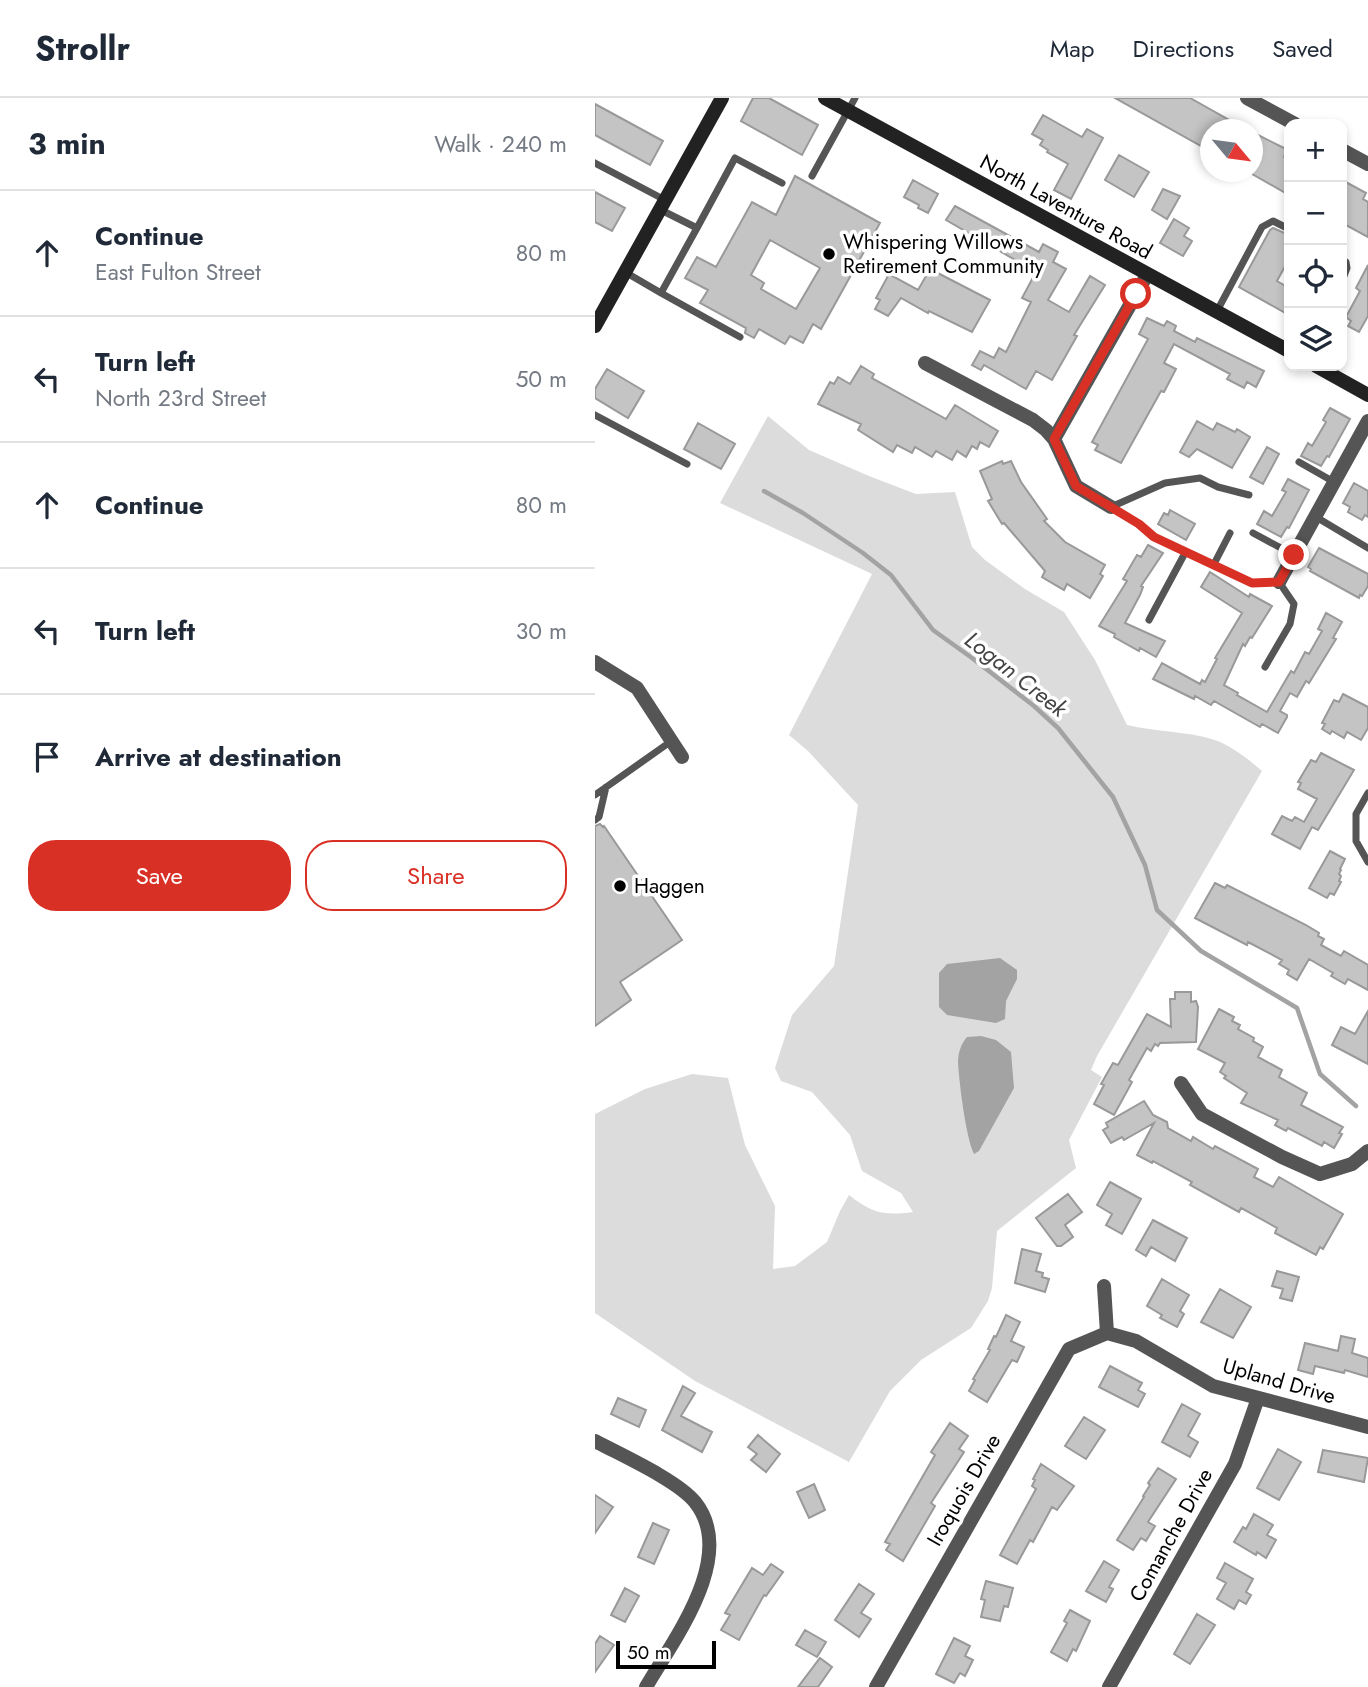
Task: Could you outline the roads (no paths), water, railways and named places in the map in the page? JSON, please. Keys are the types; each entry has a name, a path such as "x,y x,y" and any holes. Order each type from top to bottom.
{"street":[{"path":"595,326 722,98"},
{"name":"North Laventure Road","path":"824,98 851,104 1147,275 1284,348"},
{"path":"1247,98 1286,119"},
{"path":"1347,153 1368,164"},
{"path":"1054,439 1147,275"},
{"path":"925,363 1046,430 1054,439 1076,486 1111,507"},
{"path":"1325,371 1368,395"},
{"path":"1279,582 1368,421"},
{"path":"595,662 637,688 682,757"},
{"path":"1181,1083 1202,1114 1320,1174 1352,1164 1368,1151"},
{"path":"1104,1286 1107,1333"},
{"name":"Upland Drive","path":"1107,1333 1136,1340 1213,1386 1368,1427"},
{"name":"Iroquois Drive","path":"876,1687 1069,1349 1107,1333"},
{"name":"Comanche Drive","path":"1109,1687 1235,1464 1258,1398"},
{"path":"595,1441 664,1478 694,1501 707,1524 710,1554 699,1593 646,1687"}],"lane":[{"path":"811,176 851,104"},
{"path":"661,293 735,158 782,183"},
{"path":"595,163 697,228"},
{"path":"1217,311 1262,227 1273,221 1284,226"},
{"path":"625,272 740,337"},
{"path":"595,415 687,464"},
{"path":"1299,462 1335,482"},
{"path":"1111,507 1165,483 1200,478 1218,487 1249,495"},
{"path":"1111,507 1154,537 1185,554 1214,564 1252,583 1279,582 1294,604 1290,624 1265,667"},
{"path":"1316,517 1368,548"},
{"path":"1214,564 1230,533"},
{"path":"1253,533 1294,555"},
{"path":"1149,620 1185,554"},
{"path":"595,795 670,742"},
{"path":"595,820 599,817 606,787"},
{"path":"1368,793 1356,814 1356,841 1368,862"}],"waterway":[{"name":"Logan Creek","path":"764,491 803,513 891,575 933,630 1034,706 1058,728 1113,797 1145,865 1157,910 1201,951 1297,1008 1320,1074 1356,1106"}],"place":[{"name":"Whispering Willows Retirement Community","path":"829,254"},
{"name":"Haggen","path":"620,886"}]}
